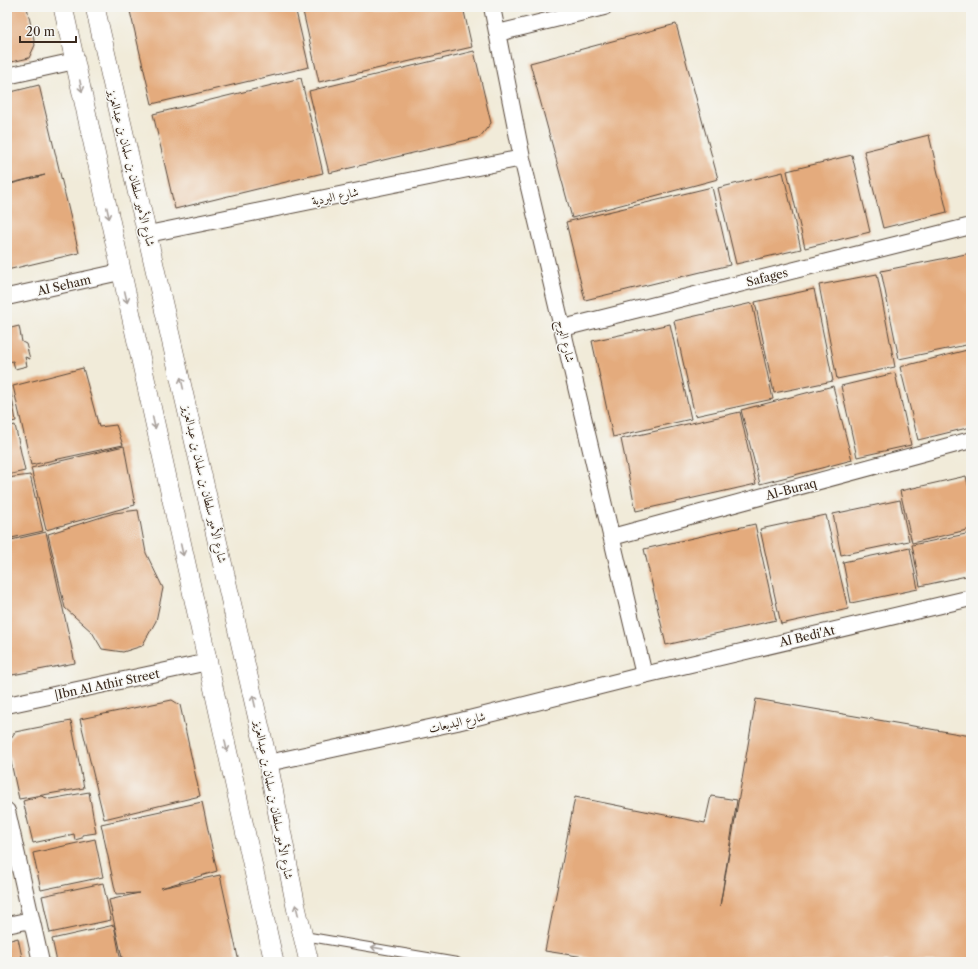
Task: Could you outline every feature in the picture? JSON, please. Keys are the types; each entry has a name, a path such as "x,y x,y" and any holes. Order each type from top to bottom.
{"street":[{"path":"63,7 120,272 274,962"},
{"name":"شارع الأمير سلطان بن سلمان بن عبدالعزيز","path":"95,7 123,138 148,234 268,763 296,907 309,962"},
{"name":"شارع البرج","path":"492,7 522,158 644,675"},
{"path":"498,33 604,7"},
{"path":"7,76 75,61"},
{"name":"شارع البردية","path":"148,234 522,158"},
{"name":"Safages","path":"563,328 971,226"},
{"name":"Al Seham","path":"7,297 120,272"},
{"name":"Al-Buraq","path":"612,537 971,440"},
{"name":"Al Bedi'At","path":"644,675 971,598"},
{"name":"|Ibn Al Athir Street","path":"7,705 208,662"},
{"name":"شارع البديعات","path":"268,763 457,722 644,675"},
{"path":"7,811 41,962"},
{"path":"7,925 31,920"}],"lane":[{"path":"304,936 457,962"}],"building":[{"path":"7,7 27,7 35,45 29,58 7,63"},
{"path":"129,7 295,7 309,67 152,104"},
{"path":"302,7 463,7 472,47 319,82"},
{"path":"676,24 718,179 572,218 530,63"},
{"path":"474,51 491,123 480,137 329,173 309,91"},
{"path":"301,78 323,173 175,209 153,114"},
{"path":"39,85 79,253 7,270 7,185 45,175 7,184 7,93"},
{"path":"929,135 947,212 883,228 864,151"},
{"path":"852,155 870,232 805,248 787,171"},
{"path":"783,172 801,249 736,264 718,188"},
{"path":"712,187 730,265 585,300 566,222"},
{"path":"971,253 971,344 899,359 881,271"},
{"path":"877,274 895,367 837,379 819,285"},
{"path":"814,289 833,381 774,393 755,302"},
{"path":"752,303 773,399 695,416 674,321"},
{"path":"670,324 691,419 613,437 592,341"},
{"path":"19,326 22,342 26,344 30,359 25,357 27,366 15,369 13,361 7,362 7,329"},
{"path":"971,349 971,427 918,440 900,367"},
{"path":"83,368 99,427 116,425 123,445 31,465 13,386"},
{"path":"895,373 911,445 857,457 841,386"},
{"path":"833,386 852,460 760,484 741,410"},
{"path":"7,392 11,392 16,421 7,423"},
{"path":"740,412 756,484 636,511 621,439"},
{"path":"15,425 25,471 7,475 7,427"},
{"path":"124,446 135,505 46,530 31,468"},
{"path":"30,475 43,531 7,539 7,478"},
{"path":"966,476 971,497 971,529 912,543 900,491"},
{"path":"900,500 909,541 841,555 833,514"},
{"path":"138,510 146,553 163,588 156,621 142,646 123,652 102,649 92,632 65,608 48,534 114,513"},
{"path":"826,515 848,609 781,624 760,529"},
{"path":"755,524 776,620 666,645 644,549"},
{"path":"46,532 75,663 7,676 7,541"},
{"path":"971,533 971,575 920,586 912,545"},
{"path":"910,548 918,589 851,603 843,562"},
{"path":"756,699 971,736 971,962 617,962 545,951 575,797 705,823 711,796 737,800 720,906"},
{"path":"172,700 180,705 200,796 104,819 80,719"},
{"path":"71,721 84,788 19,799 7,744 15,732"},
{"path":"89,792 96,833 82,835 82,838 75,840 74,834 33,843 23,801 41,796 50,799"},
{"path":"202,802 217,871 161,888 220,875 239,962 123,962 109,900 139,893 116,894 101,824"},
{"path":"95,839 103,877 41,890 33,853"},
{"path":"103,883 111,920 50,933 42,896"},
{"path":"114,925 121,962 57,962 52,939"},
{"path":"18,938 23,962 7,962 7,941"}]}
